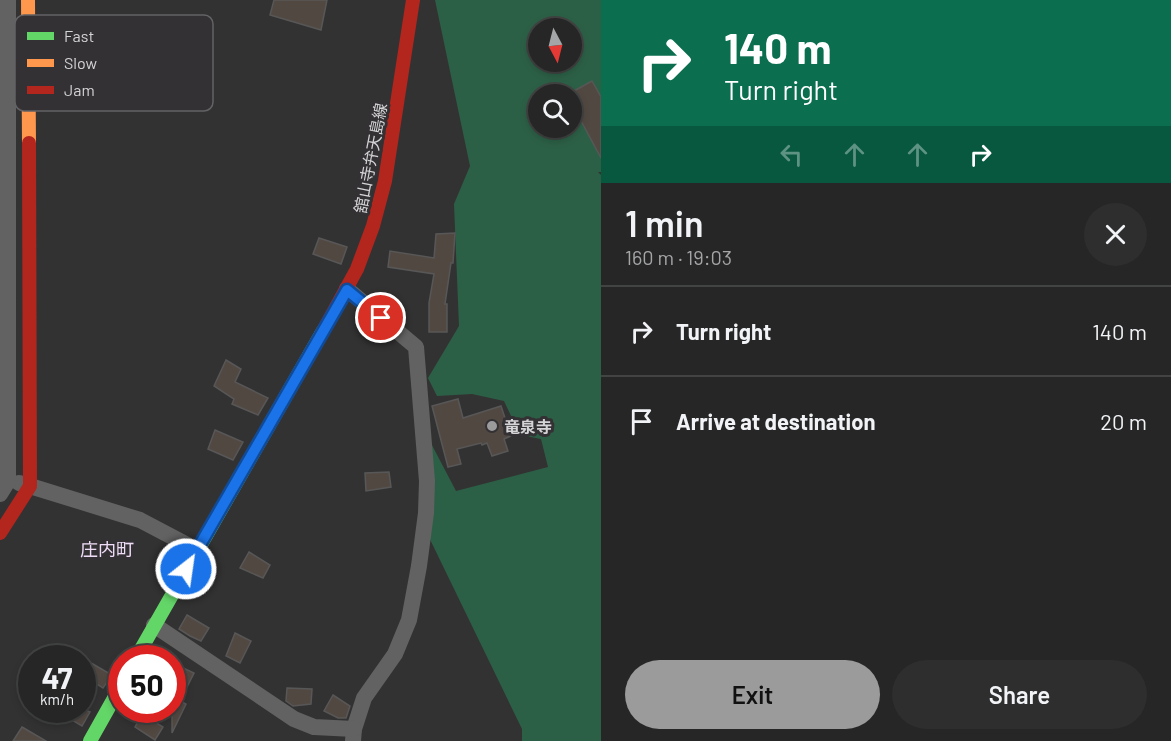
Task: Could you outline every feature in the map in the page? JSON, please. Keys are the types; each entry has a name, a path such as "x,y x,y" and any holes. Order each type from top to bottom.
{"main road":[{"path":"28,0 28,15"},
{"name":"舘山寺弁天島線","path":"143,645 347,290 365,247 382,192 389,158 413,0"},
{"path":"0,532 30,486 28,111"},
{"path":"90,741 108,709"}],"street":[{"path":"8,0 3,485 30,486 140,520 197,550"},
{"path":"154,625 294,719 314,727 353,735 364,698 395,654 409,620 426,513 427,480 416,347 347,290"}],"green space":[{"path":"435,0 601,0 601,172 598,172 601,175 601,741 522,741 522,729 424,527 424,430 456,491 548,467 541,439 520,435 504,401 472,394 437,396 428,378 459,326 454,204 470,166"}],"building":[{"path":"274,0 327,0 321,30 270,15"},
{"path":"592,81 601,97 601,158 582,123 582,86"},
{"path":"455,233 453,263 451,263 445,304 447,304 447,332 429,332 429,303 434,274 388,267 390,251 434,258 436,234"},
{"path":"319,238 347,247 341,264 313,254"},
{"path":"226,360 241,369 235,382 268,398 258,415 232,404 234,399 214,386"},
{"path":"458,399 463,418 501,406 511,436 504,439 508,451 492,456 487,443 457,449 461,464 448,467 432,406"},
{"path":"215,430 243,442 233,460 208,449"},
{"path":"389,472 391,487 366,491 365,473"},
{"path":"249,552 270,565 263,578 240,568"},
{"path":"187,615 209,628 201,641 179,629"},
{"path":"235,633 251,641 240,663 226,656"},
{"path":"96,666 108,673 108,681 103,688 96,684"},
{"path":"186,669 194,673 186,689"},
{"path":"287,688 312,689 311,704 293,706 286,701"},
{"path":"333,695 350,706 346,718 338,718 324,711"},
{"path":"137,723 157,723 163,727 155,740 135,727"},
{"path":"172,723 177,723 172,733"},
{"path":"22,727 46,741 13,741"}],"traffic: fast":[{"path":"143,645 323,331"},
{"path":"90,741 108,709"}],"traffic: slow":[{"path":"28,0 28,15"},
{"path":"29,111 29,143"}],"traffic: jam":[{"path":"323,331 357,269 373,226 385,181 413,0"},
{"path":"0,533 30,486 29,143"}],"place":[{"name":"竜泉寺","path":"492,426"}],"district":[{"name":"庄内町","path":"107,549"}],"route":[{"path":"186,569 347,290 381,318"}]}
